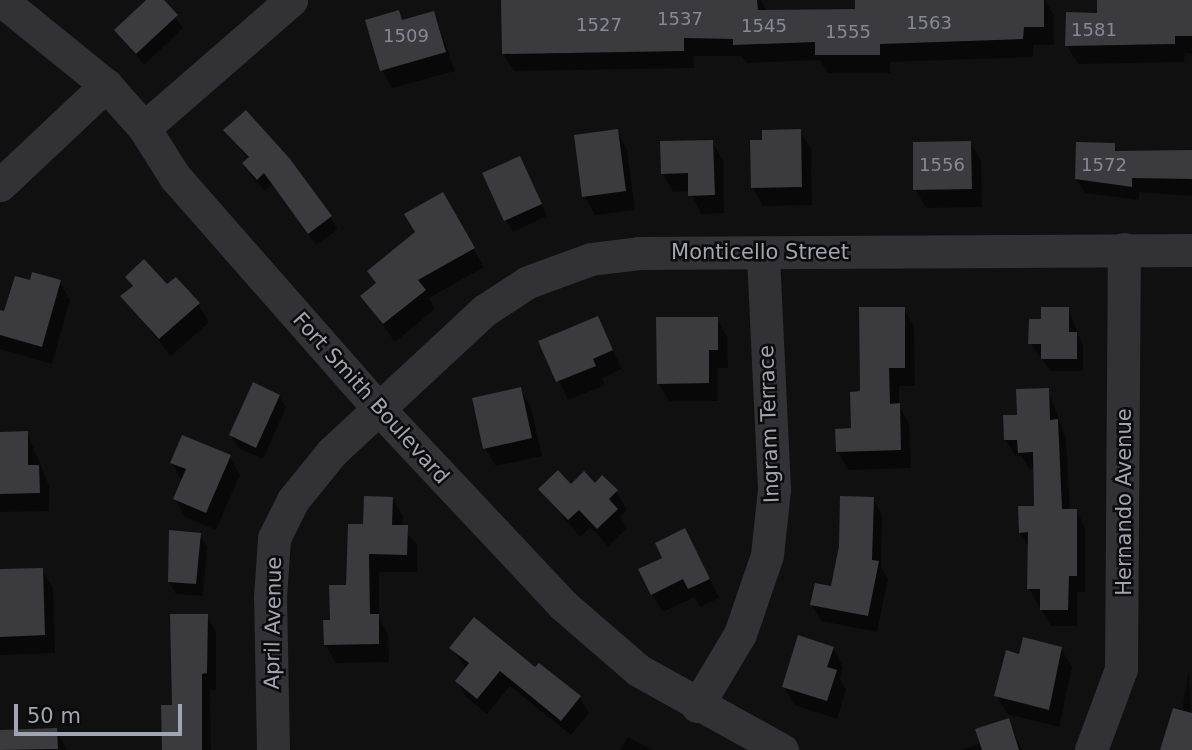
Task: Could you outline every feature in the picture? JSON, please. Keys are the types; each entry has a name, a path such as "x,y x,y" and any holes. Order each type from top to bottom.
{"street":[{"name":"Fort Smith Boulevard","path":"1,0 106,85 144,128 175,177 380,410 563,605 638,670 697,706 782,750"},
{"path":"144,128 291,0"},
{"path":"0,185 106,85"},
{"name":"Hernando Avenue","path":"1091,750 1121,669 1124,249"},
{"name":"Monticello Street","path":"380,410 485,310 528,282 591,259 639,253 1192,250"},
{"name":"Ingram Terrace","path":"697,706 740,634 767,555 774,489 763,252"},
{"name":"April Avenue","path":"273,750 270,597 274,538 293,500 332,452 380,410"}],"building":[{"path":"146,0 164,0 178,15 136,54 114,30"},
{"path":"501,0 757,0 758,10 855,9 855,0 1044,0 1044,27 1024,27 1023,39 880,44 880,55 815,55 815,42 733,45 733,39 684,38 684,51 502,54"},
{"path":"1097,0 1192,0 1192,36 1175,36 1175,44 1065,46 1066,12 1097,13"},
{"path":"399,10 402,20 434,11 446,52 380,71 365,20"},
{"path":"246,110 290,159 332,216 308,234 264,173 257,180 242,163 249,157 223,130"},
{"path":"618,129 626,191 582,197 574,135"},
{"path":"801,129 802,187 751,188 750,140 762,140 762,130"},
{"path":"713,140 715,195 688,196 688,173 661,174 660,141"},
{"path":"971,141 972,189 913,190 913,142"},
{"path":"1076,142 1115,143 1115,151 1192,150 1192,179 1132,178 1132,187 1075,179"},
{"path":"520,156 542,204 504,221 482,173"},
{"path":"443,192 475,248 418,280 426,290 383,324 360,296 376,283 367,271 415,232 404,214"},
{"path":"144,259 167,284 176,277 200,303 159,339 120,296 133,286 125,277"},
{"path":"32,272 61,280 42,347 0,335 0,310 4,311 15,276 30,280"},
{"path":"859,307 905,307 905,368 889,368 890,404 900,403 901,450 836,452 835,429 851,428 850,392 860,391"},
{"path":"1041,307 1069,307 1069,332 1077,332 1077,359 1041,359 1041,344 1028,344 1029,319 1041,319"},
{"path":"598,316 613,350 593,359 596,366 556,382 538,341"},
{"path":"656,317 718,317 718,350 709,350 709,383 657,384"},
{"path":"253,382 280,395 256,448 229,435"},
{"path":"521,387 532,438 483,449 472,398"},
{"path":"1049,388 1050,420 1058,419 1062,509 1077,509 1077,576 1069,576 1068,610 1040,610 1040,589 1027,589 1028,532 1019,533 1018,506 1034,506 1033,452 1018,453 1017,440 1004,440 1003,415 1017,415 1016,389"},
{"path":"28,431 28,465 39,465 40,493 0,494 0,432"},
{"path":"182,435 231,455 206,513 173,499 186,469 170,463"},
{"path":"558,470 571,484 584,471 595,483 602,475 618,490 609,499 618,509 597,529 579,510 568,520 538,489"},
{"path":"364,496 393,497 392,525 408,525 407,555 369,554 370,614 379,614 379,644 324,645 323,620 330,620 329,585 346,585 348,524 363,524"},
{"path":"840,496 874,497 872,560 879,561 868,616 810,605 815,583 831,586 839,546"},
{"path":"685,528 710,579 688,589 683,579 651,595 638,569 662,558 655,543"},
{"path":"169,530 201,533 196,584 168,582"},
{"path":"43,568 45,635 0,637 0,569"},
{"path":"170,614 208,614 207,673 202,674 202,750 162,750 161,705 172,705"},
{"path":"474,617 535,667 539,663 581,696 561,721 500,671 477,699 455,681 469,663 449,648"},
{"path":"798,635 834,647 827,667 837,670 827,701 782,687"},
{"path":"1023,637 1062,647 1049,710 994,696 1006,650 1019,654"},
{"path":"1173,708 1192,713 1192,750 1160,750"},
{"path":"1009,718 1019,750 982,750 975,729"},
{"path":"57,728 58,749 0,750 0,730"}]}
